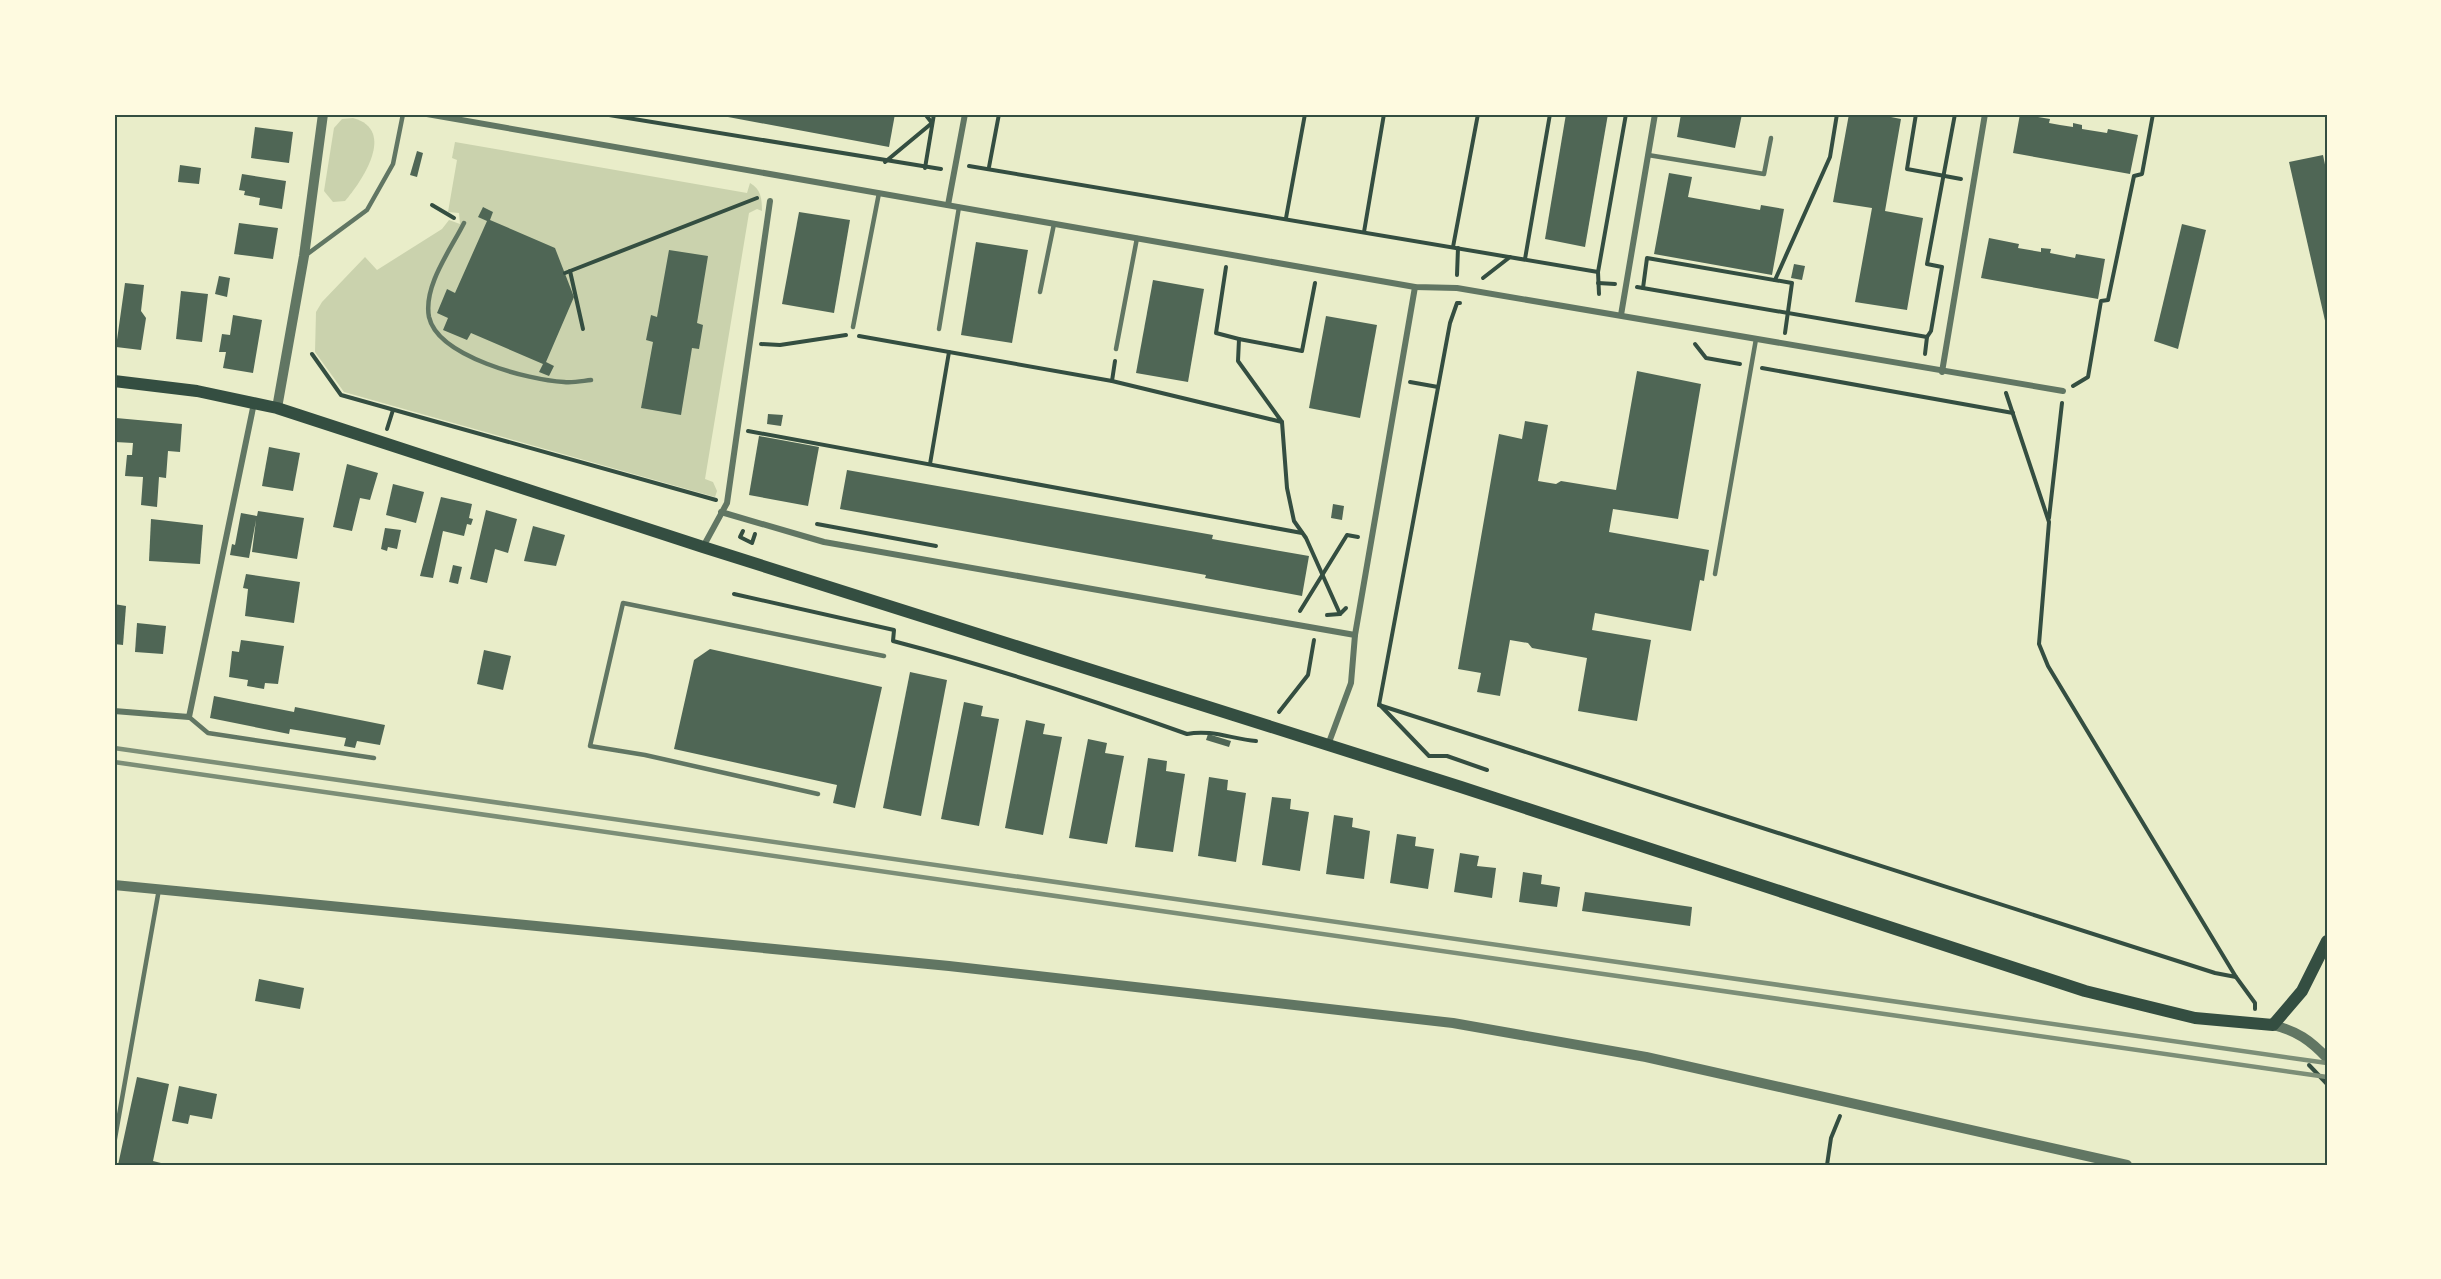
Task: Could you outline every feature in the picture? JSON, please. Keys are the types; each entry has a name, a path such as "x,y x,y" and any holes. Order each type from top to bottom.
{"main road":[{"path":"114,381 197,391 277,408 703,547 1328,745 2085,991 2195,1018 2273,1025 2302,991 2327,941"}],"street":[{"path":"277,408 304,256 323,114"},
{"path":"427,114 1415,286 1468,289 2063,391"},
{"path":"948,205 965,114"},
{"path":"1621,315 1655,114"},
{"path":"1942,372 1985,114"},
{"path":"703,547 727,503 770,201"},
{"path":"1328,745 1351,683 1355,635 1415,286"},
{"path":"114,711 189,717 255,402"},
{"path":"722,512 824,542 1355,635"},
{"path":"114,885 949,966 1453,1023 1646,1057 2127,1165"},
{"path":"2273,1025 2294,1030 2309,1039 2327,1058"}],"lane":[{"path":"304,256 367,210 393,164 403,114"},
{"path":"1648,155 1764,174 1771,138"},
{"path":"853,327 879,193"},
{"path":"939,329 959,207"},
{"path":"464,223 431,292 429,317 440,334 454,348 503,370 566,383 591,380"},
{"path":"1040,292 1054,224"},
{"path":"1116,349 1137,238"},
{"path":"1715,574 1756,339"},
{"path":"818,794 645,755 590,746 623,603 884,656"},
{"path":"189,717 208,733 375,758"},
{"path":"114,1144 159,889"}],"path":[{"path":"603,114 925,168 934,114"},
{"path":"925,114 932,123"},
{"path":"989,167 999,114"},
{"path":"1286,218 1305,114"},
{"path":"1364,232 1383,114"},
{"path":"1453,247 1478,114"},
{"path":"1525,259 1550,114"},
{"path":"1599,294 1598,272 1626,114"},
{"path":"1775,280 1830,157 1837,114"},
{"path":"1916,114 1907,169 1973,181"},
{"path":"1598,283 1626,285 1927,337 1931,331 1942,267 1928,264 1955,114"},
{"path":"2153,114 2142,174 2134,176 2108,300 2101,301 2088,377 2063,391 2039,644 2043,655 2236,977 2255,1003 2257,1022"},
{"path":"885,162 932,123"},
{"path":"956,165 989,167 1598,272"},
{"path":"565,273 762,196"},
{"path":"432,205 464,223"},
{"path":"1468,289 1511,257"},
{"path":"1643,288 1647,258 1792,283 1783,344"},
{"path":"1227,266 1216,333 1302,351 1315,282"},
{"path":"570,271 583,329"},
{"path":"1379,705 1450,323 1457,303 1468,305"},
{"path":"751,343 780,345 850,334 1112,381 1282,422"},
{"path":"1239,339 1238,361 1282,422 1287,488 1294,521 1323,575 1340,614"},
{"path":"1685,342 1697,344 1706,358 2013,413"},
{"path":"1112,381 1116,349"},
{"path":"930,464 949,352"},
{"path":"312,354 341,396 727,503"},
{"path":"2002,381 2049,522"},
{"path":"738,429 1302,533"},
{"path":"1300,611 1347,535 1362,537"},
{"path":"734,594 894,630 893,641 1074,694 1187,734 1205,730 1237,739 1264,742"},
{"path":"1274,717 1308,675 1317,628"},
{"path":"1379,705 1430,756 1447,756 1487,770"},
{"path":"1379,705 2215,973 2236,977"},
{"path":"2304,1060 2327,1084"},
{"path":"1827,1165 1831,1138 1846,1102"}],"green space":[{"path":"353,118 366,124 373,133 372,156 360,181 345,201 333,202 324,191 334,128 342,119"},
{"path":"455,142 747,193 750,183 757,188 762,211 757,209 749,213 705,479 713,482 717,491 715,497 344,392 315,352 316,312 322,302 365,257 377,270 442,229 449,220 460,224 459,213 448,212 457,160 452,158"}],"building":[{"path":"712,114 895,114 889,147"},
{"path":"1566,114 1608,114 1585,247 1545,239"},
{"path":"1681,114 1742,114 1735,148 1677,137"},
{"path":"1849,114 1876,114 1901,119 1885,211 1923,218 1907,310 1855,302 1872,208 1833,202"},
{"path":"2020,114 2050,119 2049,123 2060,125 2073,127 2073,123 2082,125 2082,129 2107,133 2108,129 2138,135 2130,174 2013,153"},
{"path":"255,127 293,132 289,163 251,158"},
{"path":"417,151 423,153 417,177 410,175"},
{"path":"2323,155 2327,174 2326,325 2289,162"},
{"path":"180,165 201,168 199,184 178,182"},
{"path":"1669,173 1692,177 1688,197 1760,210 1761,205 1784,209 1772,275 1654,254"},
{"path":"242,174 286,181 282,209 259,205 260,198 244,195 245,191 239,190"},
{"path":"483,207 493,212 490,220 555,248 574,297 546,362 554,366 549,376 539,372 543,364 471,333 467,340 443,330 448,318 437,313 447,289 455,293 487,221 478,217"},
{"path":"799,212 850,220 834,313 782,304"},
{"path":"239,223 278,228 273,259 234,254"},
{"path":"2182,224 2206,230 2178,349 2154,341"},
{"path":"1989,238 2019,244 2018,248 2041,252 2041,248 2051,249 2050,253 2075,258 2076,254 2105,259 2098,299 1981,278"},
{"path":"976,242 1028,250 1012,343 961,335"},
{"path":"669,250 708,256 697,323 703,325 699,349 692,348 681,415 641,408 653,342 646,340 651,315 657,317"},
{"path":"1794,264 1805,266 1802,280 1791,278"},
{"path":"219,276 230,278 227,297 215,294"},
{"path":"1153,280 1204,289 1188,382 1136,373"},
{"path":"125,283 144,285 141,311 146,318 141,350 116,347"},
{"path":"181,291 208,294 202,342 176,339"},
{"path":"233,315 262,320 253,373 223,368 226,352 219,352 222,334 230,335"},
{"path":"1326,316 1377,325 1360,418 1309,408"},
{"path":"1637,371 1701,384 1678,519 1613,509 1609,532 1709,550 1704,581 1700,580 1691,631 1595,613 1592,630 1651,640 1637,721 1578,711 1587,658 1532,648 1528,643 1510,640 1500,696 1477,692 1481,673 1458,669 1499,434 1522,439 1525,421 1548,425 1538,481 1556,484 1561,481 1616,490"},
{"path":"768,414 783,415 781,426 767,424"},
{"path":"116,418 182,424 180,452 168,451 166,478 159,477 157,507 141,505 143,477 125,476 127,455 132,455 133,443 115,442"},
{"path":"759,436 819,447 808,506 749,495"},
{"path":"269,447 300,453 293,491 262,486"},
{"path":"347,464 378,473 370,500 360,498 352,531 333,527"},
{"path":"847,470 1213,535 1212,539 1309,556 1302,596 1205,578 1206,575 840,509"},
{"path":"393,484 424,492 416,523 386,515"},
{"path":"441,497 472,504 469,518 473,519 471,525 467,524 464,536 443,531 433,578 420,576"},
{"path":"1333,504 1344,506 1342,520 1331,518"},
{"path":"486,510 517,519 508,553 495,549 487,583 470,579"},
{"path":"258,511 304,518 297,559 252,552 256,520 249,558 230,555 232,544 235,545 241,513 257,516"},
{"path":"151,519 203,525 200,564 149,561"},
{"path":"533,526 565,535 556,566 524,561"},
{"path":"385,528 401,530 397,549 388,547 387,551 381,549"},
{"path":"453,565 462,567 458,584 449,582"},
{"path":"246,574 300,582 294,623 245,616 248,589 243,588"},
{"path":"114,604 126,606 123,645 114,644"},
{"path":"137,623 166,626 163,654 135,652"},
{"path":"241,640 284,646 278,684 265,683 264,689 247,686 248,680 229,677 232,651 239,652"},
{"path":"710,649 882,687 855,808 833,803 837,785 674,749 694,660"},
{"path":"484,650 511,656 503,690 477,684"},
{"path":"910,672 947,680 921,816 883,808"},
{"path":"214,696 294,712 295,707 385,725 380,745 357,741 355,748 344,746 346,738 290,729 289,734 210,718"},
{"path":"964,702 983,706 981,716 999,719 979,826 941,819"},
{"path":"1026,720 1045,724 1043,734 1062,737 1043,835 1005,828"},
{"path":"1208,734 1231,741 1229,747 1206,740"},
{"path":"1088,739 1107,743 1105,753 1124,756 1107,844 1069,838"},
{"path":"1148,758 1167,761 1166,771 1185,774 1173,852 1135,847"},
{"path":"1209,777 1228,780 1227,790 1246,793 1236,862 1198,856"},
{"path":"1272,797 1291,799 1290,809 1309,812 1300,871 1262,865"},
{"path":"1334,815 1353,818 1352,827 1370,831 1364,879 1326,874"},
{"path":"1397,834 1416,837 1415,846 1434,849 1428,889 1390,883"},
{"path":"1460,853 1479,856 1477,866 1496,868 1492,898 1454,892"},
{"path":"1523,872 1542,875 1541,884 1560,887 1557,907 1519,902"},
{"path":"1585,892 1692,907 1690,926 1582,911"},
{"path":"259,979 304,988 300,1009 255,1001"},
{"path":"137,1077 169,1084 153,1161 169,1165 118,1165"},
{"path":"179,1086 217,1094 212,1119 190,1115 188,1124 172,1121"}],"railway":[{"path":"114,748 2327,1063"},
{"path":"114,762 2327,1077"}]}
